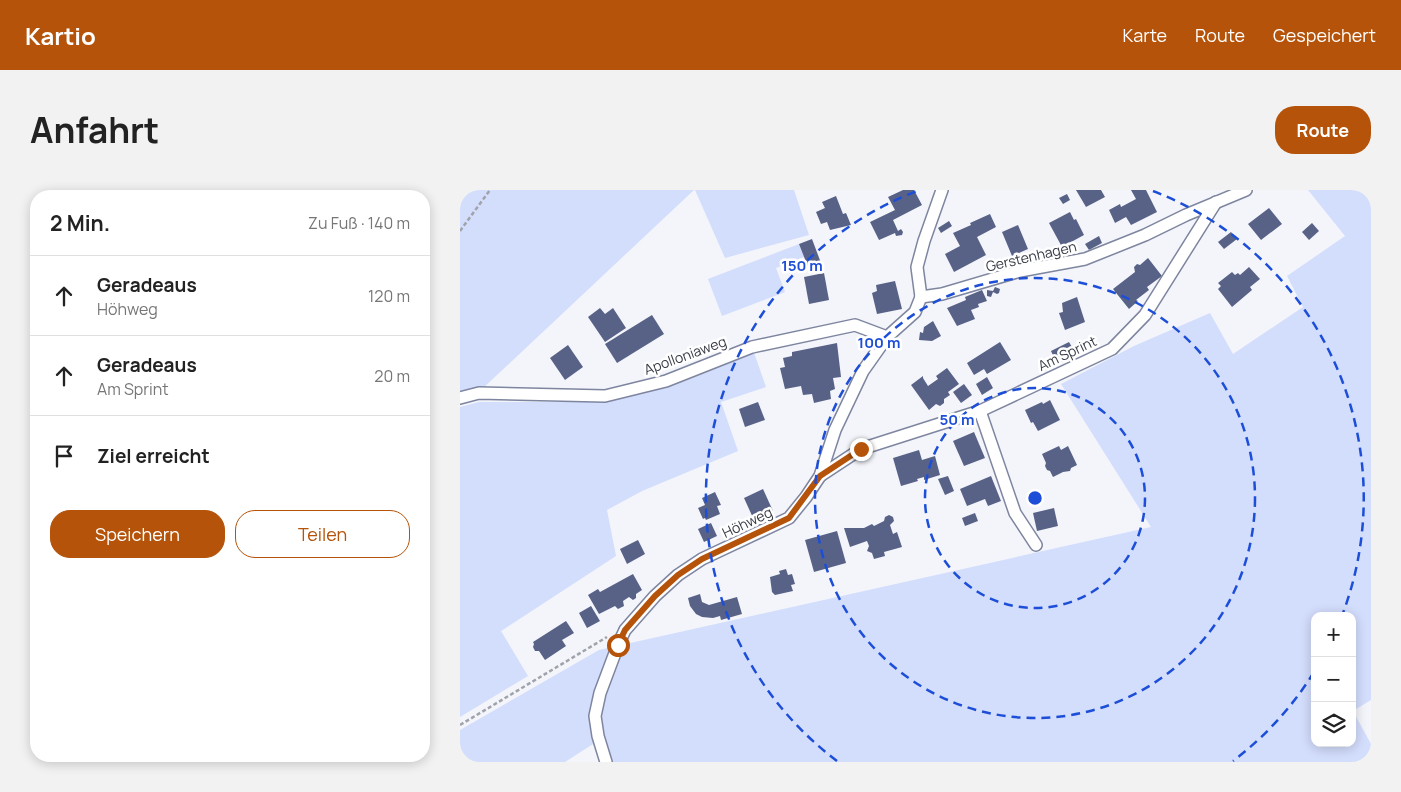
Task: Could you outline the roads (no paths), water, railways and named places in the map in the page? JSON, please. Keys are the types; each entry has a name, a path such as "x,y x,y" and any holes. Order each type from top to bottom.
{"street":[{"path":"921,297 917,267 942,190"},
{"name":"Gerstenhagen","path":"921,297 942,294 1020,271 1085,259 1145,235 1246,190"},
{"name":"Am Sprint","path":"820,476 861,449 980,411 1112,349 1145,315 1216,202"},
{"name":"Höhweg","path":"606,762 594,716 600,693 625,630 655,596 678,575 702,559 789,518 820,476 835,430 864,371 887,337 915,312 921,297"},
{"name":"Apolloniaweg","path":"460,398 479,392 605,396 666,381 752,347 855,325 887,337"},
{"path":"980,411 1015,513 1036,545"}]}
